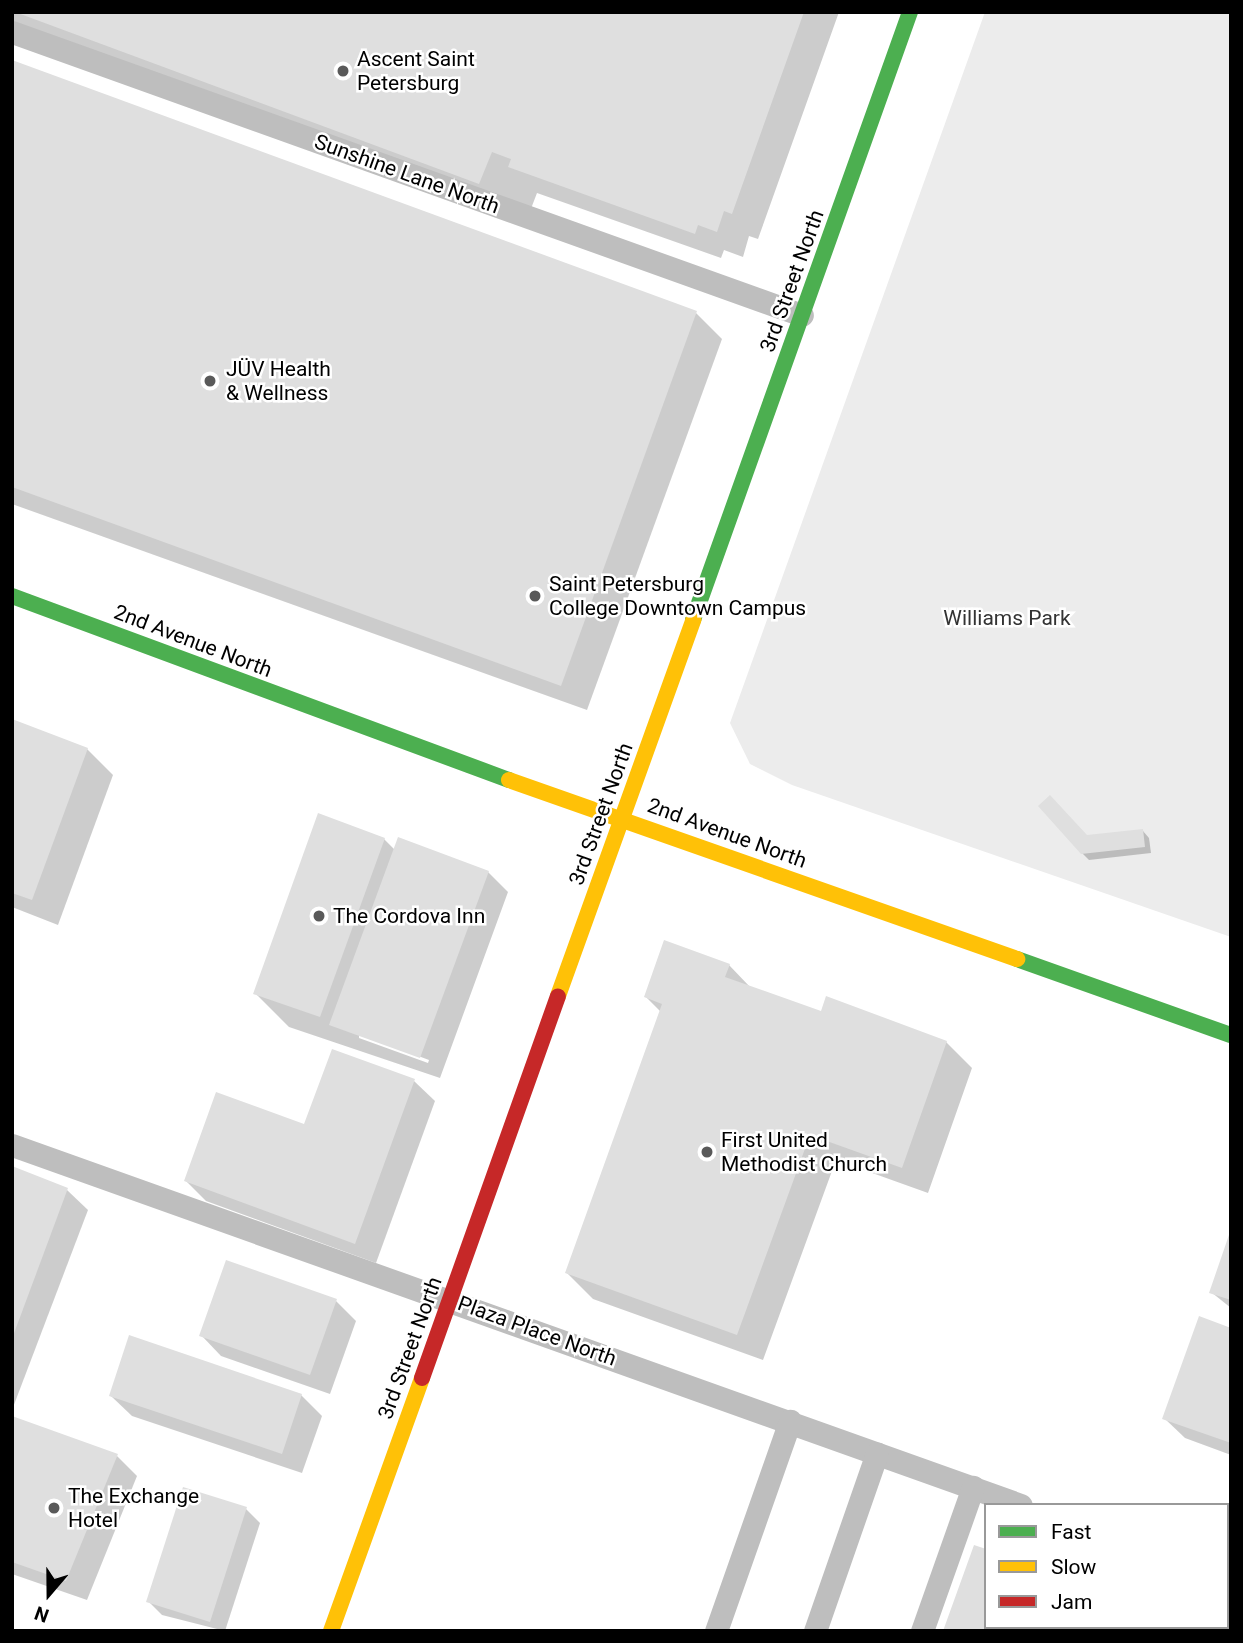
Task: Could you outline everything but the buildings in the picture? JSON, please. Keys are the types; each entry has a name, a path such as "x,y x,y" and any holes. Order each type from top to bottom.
{"main road":[{"name":"3rd Street North","path":"331,1631 910,12"},
{"name":"2nd Avenue North","path":"12,596 407,744 623,818 1231,1035"}],"lane":[{"name":"Sunshine Lane North","path":"12,32 802,315"},
{"name":"Plaza Place North","path":"12,1145 1016,1503"},
{"path":"716,1631 790,1421"},
{"path":"815,1631 877,1453"},
{"path":"922,1631 973,1487"}],"green space":[{"name":"Williams Park","path":"985,12 1231,12 1231,937 792,785 750,764 730,723"}],"traffic: fast":[{"path":"693,620 910,12"},
{"path":"12,596 509,780"},
{"path":"1017,959 1231,1035"}],"traffic: slow":[{"path":"558,996 693,620"},
{"path":"509,780 1017,959"},
{"path":"331,1631 422,1378"}],"traffic: jam":[{"path":"422,1378 558,996"}],"place":[{"name":"Ascent Saint Petersburg","path":"343,71"},
{"name":"JÜV Health & Wellness","path":"210,381"},
{"name":"Saint Petersburg College Downtown Campus","path":"535,596"},
{"name":"The Cordova Inn","path":"319,916"},
{"name":"First United Methodist Church","path":"707,1152"},
{"name":"The Exchange Hotel","path":"54,1508"}]}
